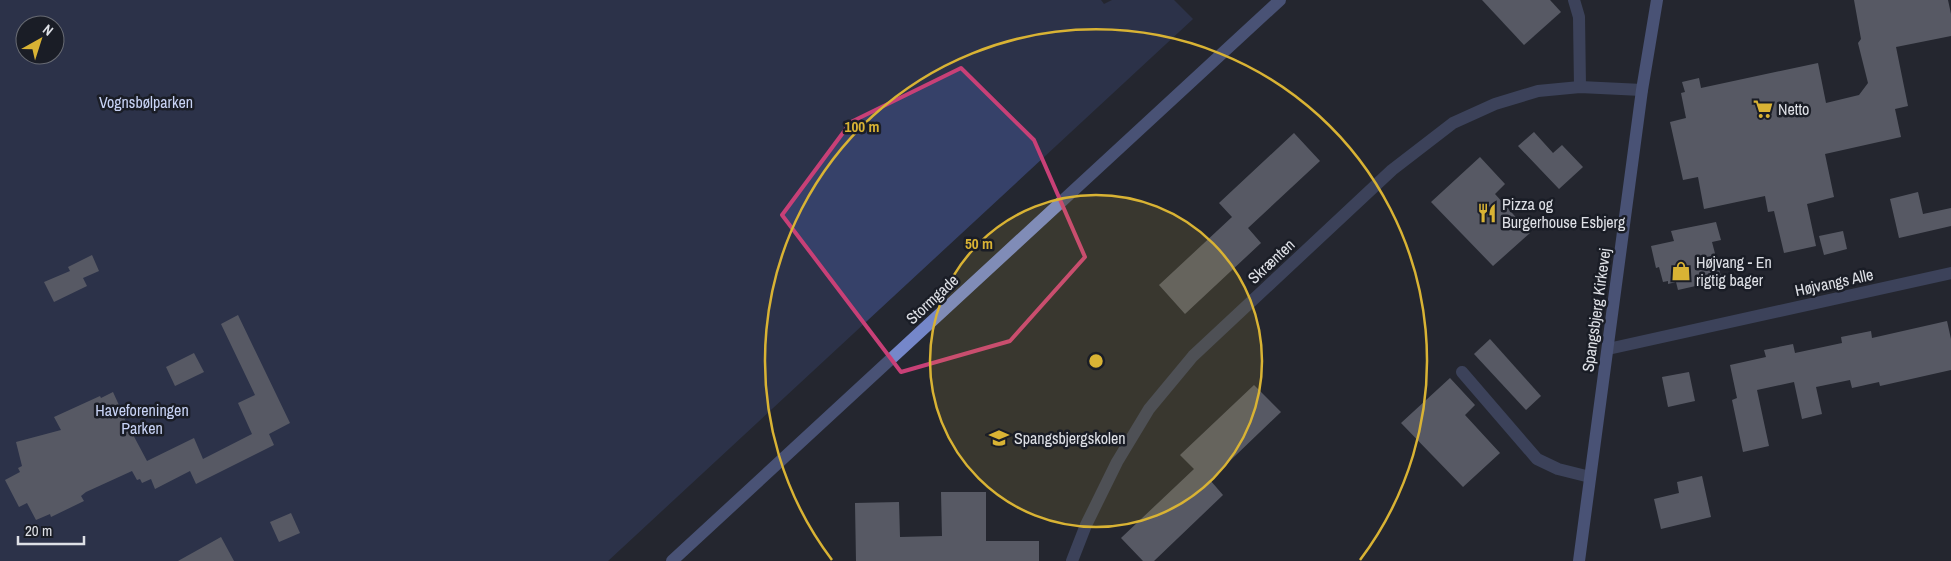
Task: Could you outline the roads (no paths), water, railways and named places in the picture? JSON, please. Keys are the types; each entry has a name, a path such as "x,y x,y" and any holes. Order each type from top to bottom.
{"street":[{"name":"Stormgade","path":"672,561 1280,0"},
{"path":"1574,0 1579,17 1580,87"},
{"name":"Spangsbjerg Kirkevej","path":"1579,561 1642,90 1657,0"},
{"name":"Skrænten","path":"1072,561 1086,525 1117,462 1149,409 1193,356 1392,170 1452,123 1495,104 1538,91 1580,87 1642,90"},
{"name":"Højvangs Alle","path":"1608,349 1951,273"},
{"path":"1462,372 1537,459 1558,470 1590,477"}],"place":[{"name":"Netto","path":"1763,109"},
{"name":"Pizza og Burgerhouse Esbjerg","path":"1487,213"},
{"name":"Højvang - En rigtig bager","path":"1681,271"},
{"name":"Spangsbjergskolen","path":"999,438"}],"park label":[{"name":"Vognsbølparken","path":"146,102"},
{"name":"Haveforeningen Parken","path":"142,419"}]}
